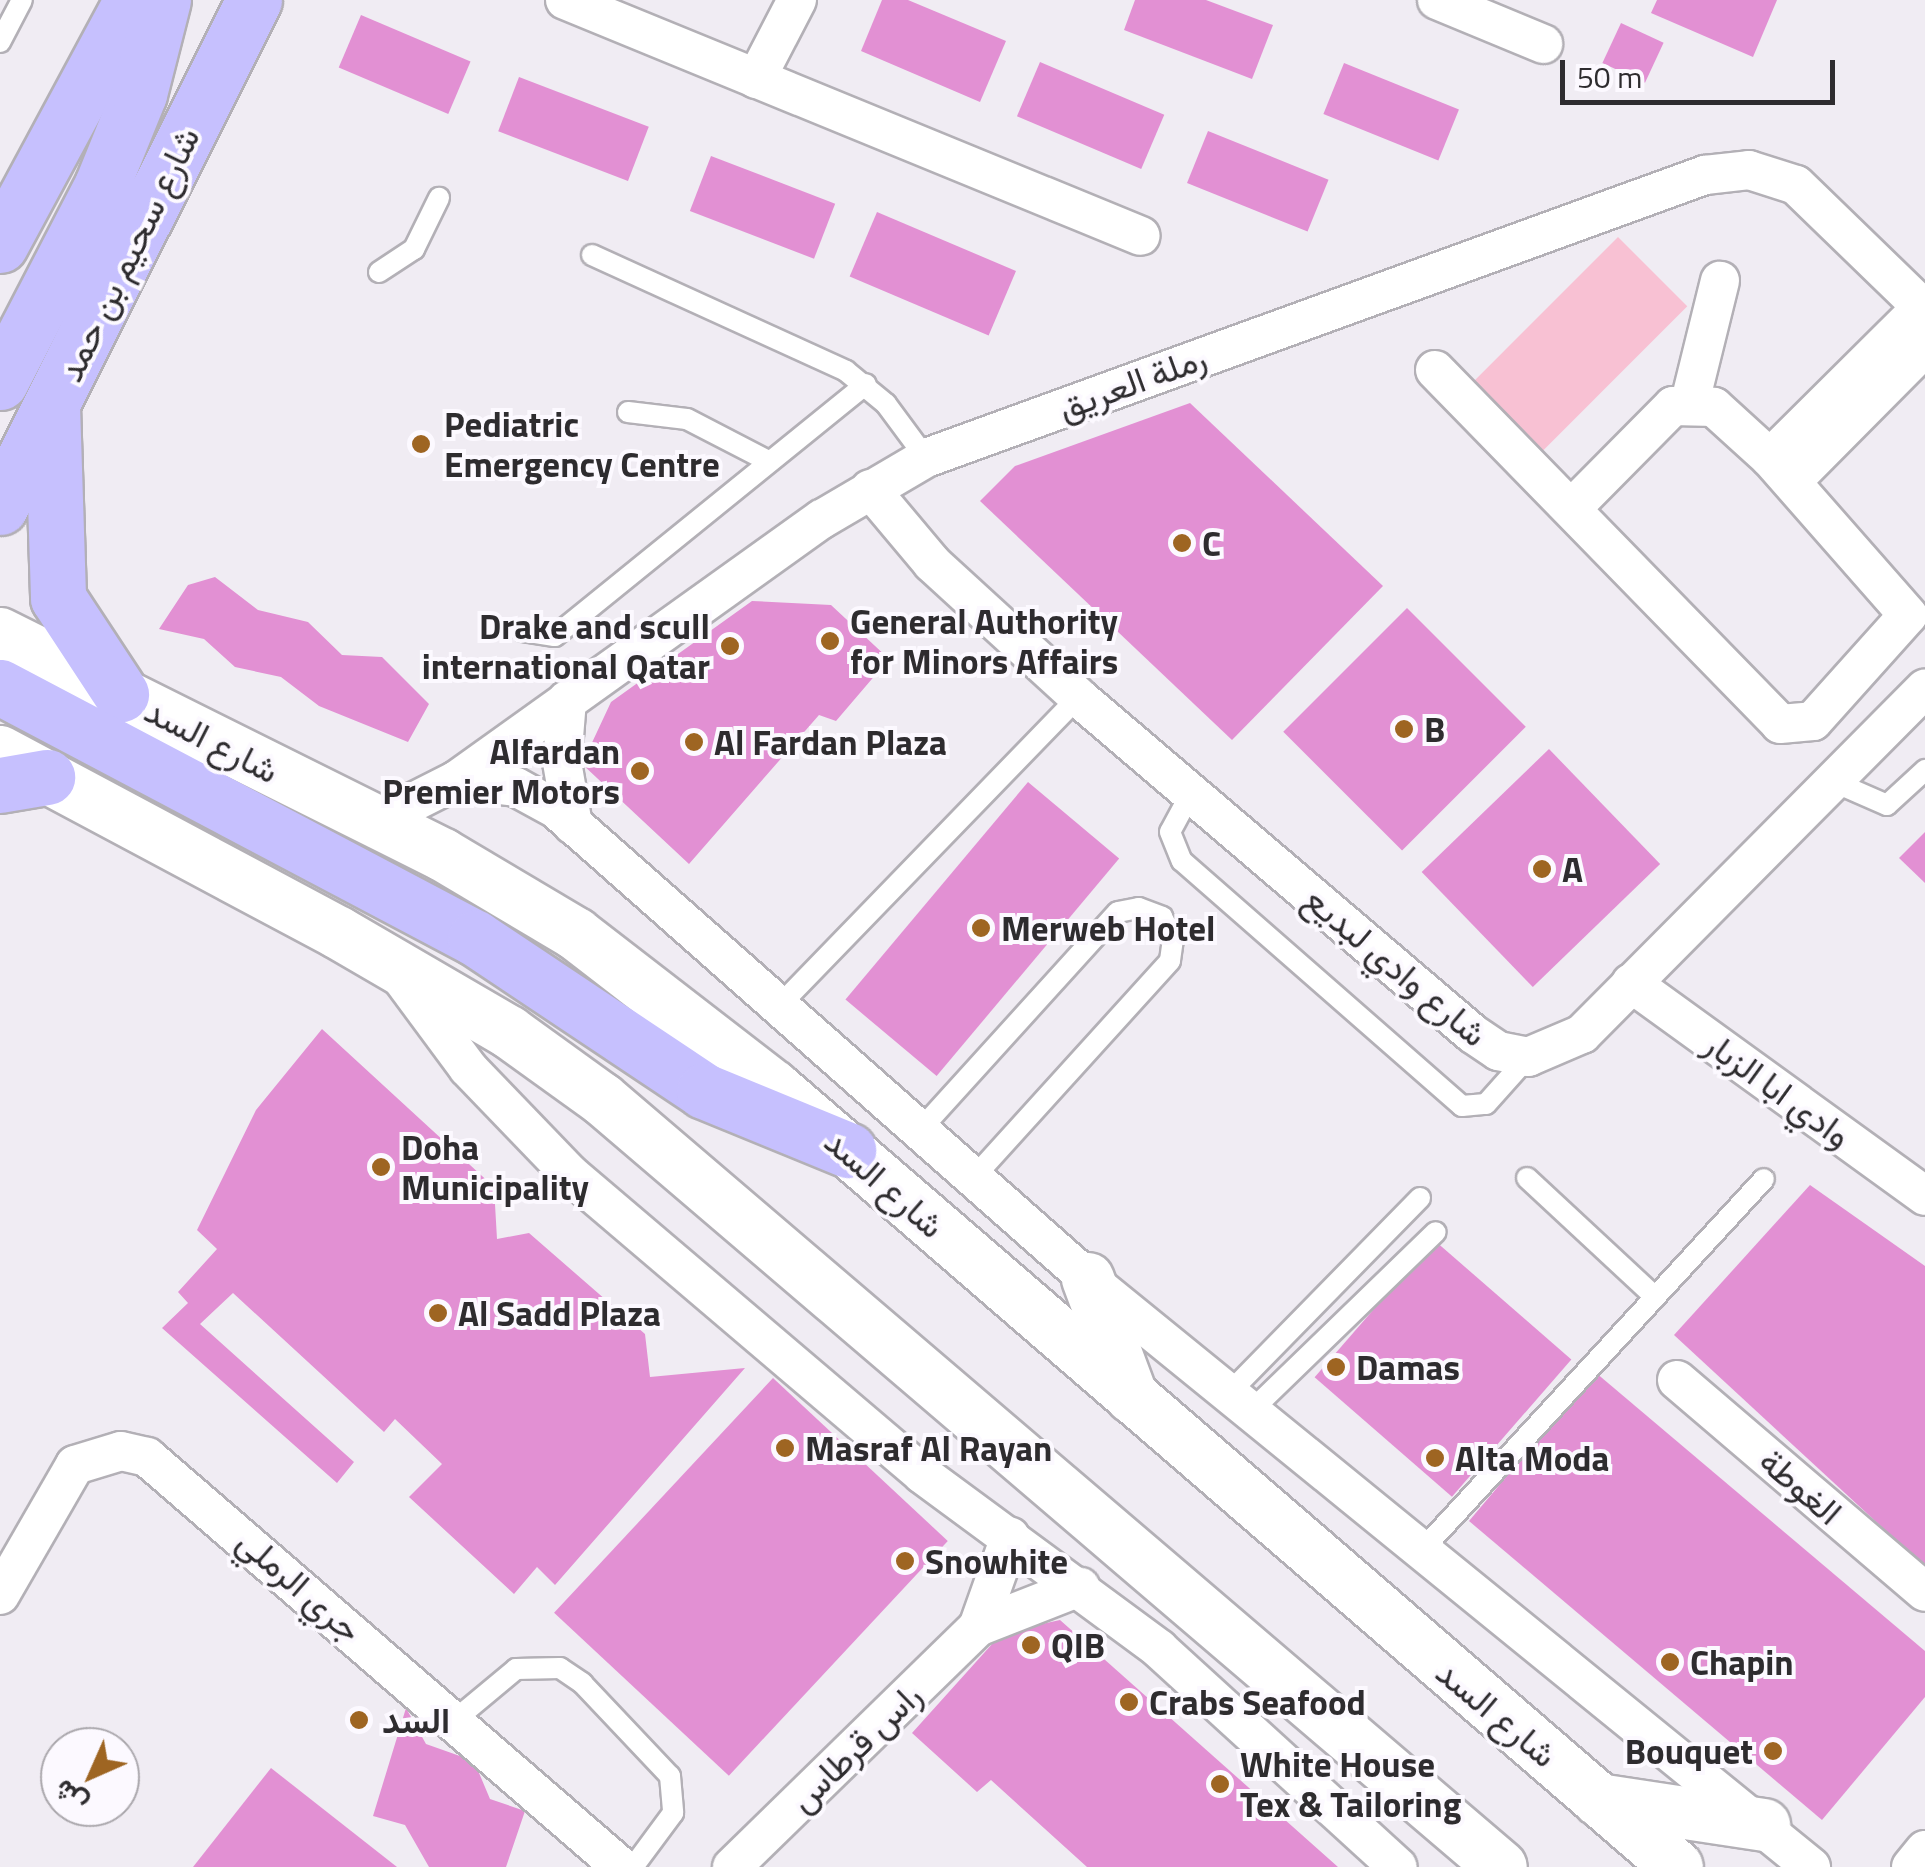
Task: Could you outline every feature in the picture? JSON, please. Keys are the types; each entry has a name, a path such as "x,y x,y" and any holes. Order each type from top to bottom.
{"highway":[{"path":"0,245 132,0"},
{"path":"0,382 102,185 139,94 163,0"},
{"name":"شارع سحيم بن حمد","path":"0,507 245,7"},
{"path":"52,406 58,598 121,694"},
{"path":"0,687 475,938 704,1091 848,1150"}],"main road":[{"name":"شارع السد","path":"0,634 388,828 576,934 848,1150 1134,1404 1677,1867"},
{"path":"0,752 24,781 391,963 509,1032 696,1174 1463,1846 1501,1867"},
{"path":"1088,1278 1134,1404"},
{"path":"1599,1800 1764,1825"}],"street":[{"path":"565,0 1142,236"},
{"path":"756,79 797,0"},
{"path":"1437,0 1543,44"},
{"name":"رملة العريق","path":"388,828 870,489 926,458 1705,175 1749,170 1796,185 1924,309"},
{"path":"1690,402 1720,281"},
{"path":"1781,469 1924,309"},
{"path":"1781,469 1925,347"},
{"path":"1435,370 1573,506 1780,724 1797,728 1813,721 1908,615 1781,469 1714,407 1690,402 1673,406 1573,506"},
{"name":"شارع وادي لبديع","path":"870,489 932,563 1190,793 1473,1034 1498,1051 1528,1057 1582,1034 1925,688"},
{"path":"567,700 562,762 573,825"},
{"name":"شارع السد","path":"458,780 516,787 573,825 1088,1278 1811,1867"},
{"path":"387,894 420,875 388,828"},
{"path":"391,963 468,1068 570,1174 922,1474 1080,1587 1198,1681 1398,1867"},
{"name":"وادي ابا الزبار","path":"1631,983 1925,1196"},
{"name":"الغوطة","path":"1677,1380 1925,1592"},
{"name":"جري الرملي","path":"0,1595 75,1464 121,1450 147,1457 456,1718 621,1867"},
{"name":"راس قرطاس","path":"978,1628 1010,1537"},
{"name":"راس قرطاس","path":"732,1867 978,1628 1080,1587"},
{"path":"1911,1867 1925,1850"}],"lane":[{"path":"0,42 22,0"},
{"path":"379,272 414,249 439,198"},
{"path":"592,255 821,356 866,384 926,458"},
{"path":"523,631 555,636 766,460 866,384"},
{"path":"628,412 687,418 766,460"},
{"path":"778,1006 1078,696"},
{"path":"1832,782 1887,805 1925,770"},
{"path":"1190,793 1170,832 1182,862 1462,1106 1486,1104 1528,1057"},
{"path":"920,1130 1118,912 1139,908 1162,917 1173,939 1170,960 974,1177"},
{"path":"1527,1178 1656,1296"},
{"path":"1423,1550 1764,1179"},
{"path":"1240,1402 1420,1198"},
{"path":"1240,1402 1436,1232"},
{"path":"456,1718 516,1670 560,1668 582,1683 670,1776 673,1813 633,1867"}],"shaded area":[{"path":"1618,237 1687,306 1542,452 1472,383"}],"building":[{"path":"882,0 908,0 1006,41 980,102 861,51"},
{"path":"1135,0 1206,0 1273,25 1252,79 1124,30"},
{"path":"1657,0 1777,0 1753,57 1651,13"},
{"path":"361,15 471,61 448,114 339,67"},
{"path":"1621,23 1664,43 1645,83 1602,63"},
{"path":"1040,62 1164,115 1141,169 1017,116"},
{"path":"1344,63 1459,109 1438,160 1323,114"},
{"path":"519,77 649,127 628,181 498,131"},
{"path":"1208,131 1329,180 1308,232 1187,183"},
{"path":"711,156 835,204 814,259 690,211"},
{"path":"877,212 1016,271 989,335 850,276"},
{"name":"C","path":"1190,403 1383,586 1232,740 980,501 1015,466"},
{"path":"215,577 258,610 308,622 342,655 382,657 429,704 408,742 319,706 281,677 235,667 204,639 159,629 188,585"},
{"name":"Al Fardan Plaza","path":"752,601 831,605 889,659 836,721 819,715 689,864 582,764 611,702"},
{"name":"B","path":"1407,608 1526,727 1402,851 1283,732"},
{"name":"A","path":"1549,749 1660,864 1533,987 1422,872"},
{"name":"Merweb Hotel","path":"1028,782 1119,858 937,1076 845,1000"},
{"path":"1925,832 1925,883 1899,858"},
{"name":"Al Sadd Plaza","path":"322,1029 494,1187 497,1239 529,1233 645,1334 650,1377 745,1368 555,1585 537,1567 514,1594 409,1497 442,1464 395,1419 384,1432 233,1293 200,1324 354,1462 337,1483 162,1328 188,1303 178,1292 217,1249 197,1230 256,1110"},
{"path":"1810,1185 1925,1266 1925,1567 1674,1335"},
{"path":"1434,1240 1571,1359 1452,1497 1315,1377"},
{"path":"1595,1372 1925,1651 1925,1697 1822,1820 1469,1521"},
{"path":"773,1378 948,1541 729,1776 554,1613"},
{"path":"1060,1620 1338,1867 1087,1867 991,1780 977,1792 912,1733 1002,1633"},
{"path":"406,1708 426,1744 474,1761 490,1799 525,1811 506,1867 429,1867 405,1825 373,1816"},
{"path":"271,1768 397,1867 193,1867"}],"place":[{"name":"Pediatric Emergency Centre","path":"421,444"},
{"name":"C","path":"1182,543"},
{"name":"General Authority for Minors Affairs","path":"830,641"},
{"name":"Drake and scull international Qatar","path":"730,646"},
{"name":"B","path":"1404,729"},
{"name":"Al Fardan Plaza","path":"694,742"},
{"name":"Alfardan Premier Motors","path":"640,771"},
{"name":"A","path":"1542,869"},
{"name":"Merweb Hotel","path":"981,928"},
{"name":"Doha Municipality","path":"381,1167"},
{"name":"Al Sadd Plaza","path":"438,1313"},
{"name":"Damas","path":"1336,1367"},
{"name":"Masraf Al Rayan","path":"785,1448"},
{"name":"Alta Moda","path":"1435,1458"},
{"name":"Snowhite","path":"905,1561"},
{"name":"QIB","path":"1031,1645"},
{"name":"Chapin","path":"1670,1662"},
{"name":"Crabs Seafood","path":"1129,1702"},
{"name":"السد","path":"359,1720"},
{"name":"Bouquet","path":"1773,1751"},
{"name":"White House Tex & Tailoring","path":"1220,1784"}]}
